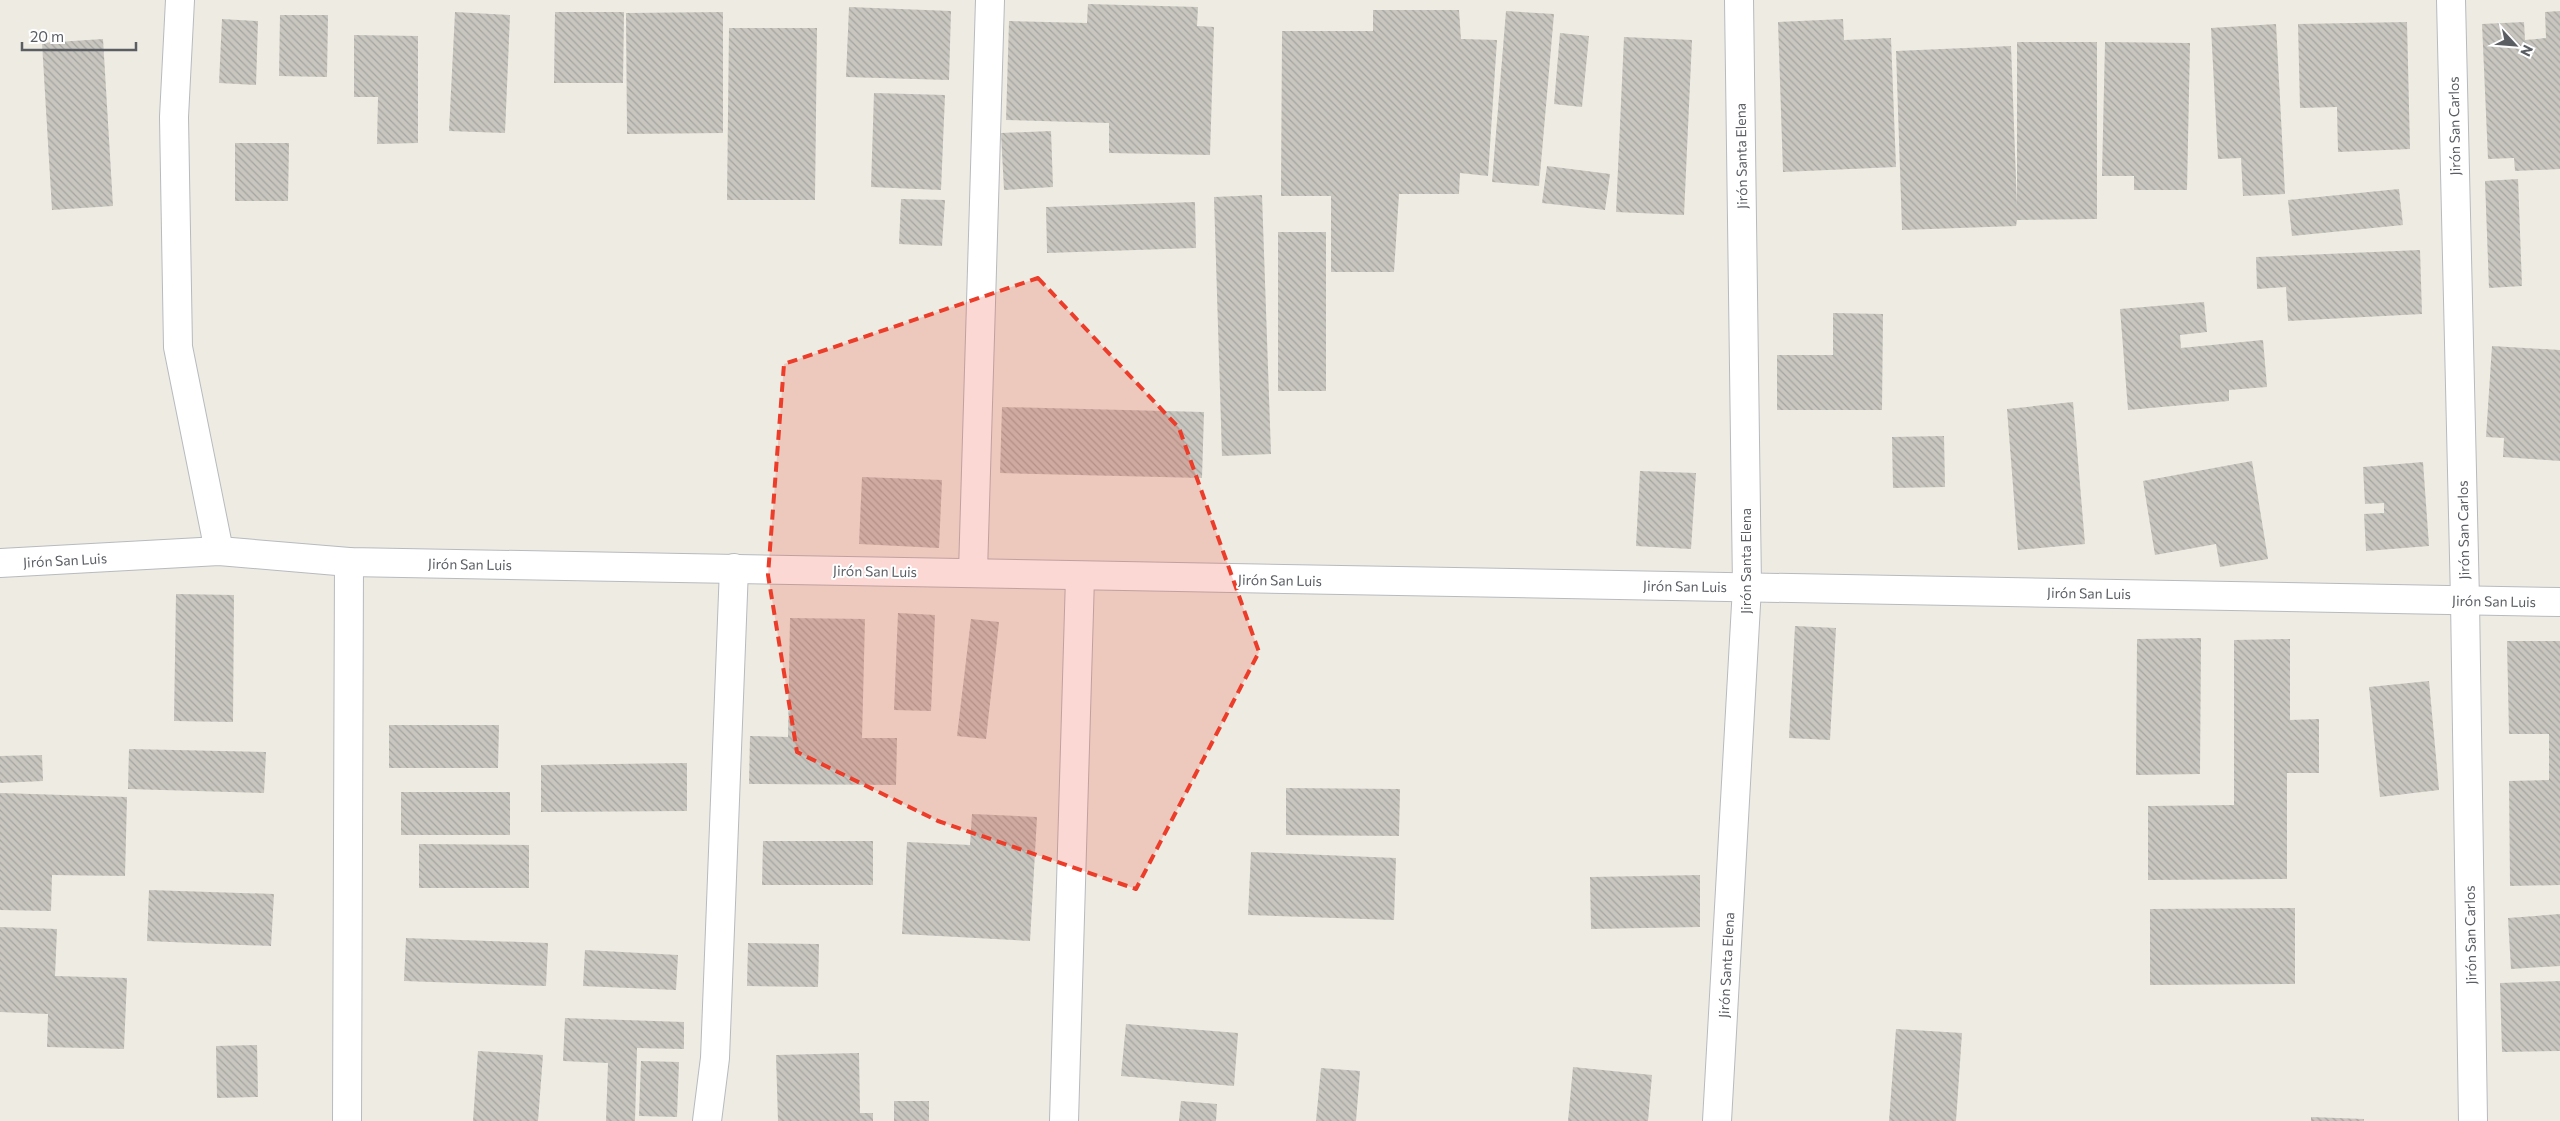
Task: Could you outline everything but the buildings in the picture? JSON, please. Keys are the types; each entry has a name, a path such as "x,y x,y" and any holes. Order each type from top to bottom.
{"street":[{"path":"180,0 174,117 178,347 219,551"},
{"path":"973,572 990,0"},
{"name":"Jirón Santa Elena","path":"1717,1121 1747,587 1739,0"},
{"name":"Jirón San Carlos","path":"2451,0 2465,600 2473,1121"},
{"name":"Jirón San Luis","path":"0,563 219,551 349,562 973,572 1080,577 2560,602"},
{"path":"347,1121 349,562"},
{"path":"707,1121 715,1058 734,568"},
{"path":"1064,1121 1080,577"}],"highlighted area":[{"path":"1038,278 1179,428 1259,652 1136,889 938,821 797,752 768,575 784,364"}]}
